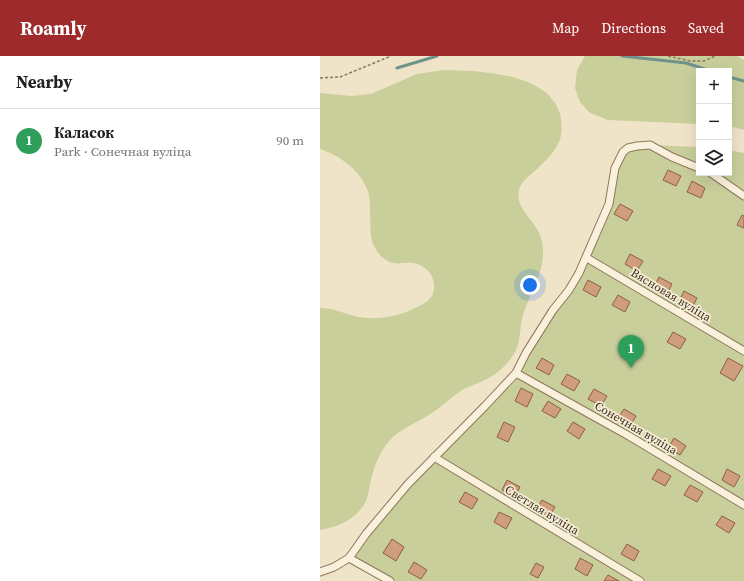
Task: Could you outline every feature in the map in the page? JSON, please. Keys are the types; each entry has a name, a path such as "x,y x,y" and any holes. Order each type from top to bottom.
{"street":[{"path":"320,572 338,565 348,558 398,495 516,373 526,353 552,310 574,283 587,258 609,204 614,168 619,158 628,148 650,145 696,167"},
{"path":"715,176 744,196"},
{"name":"Вясновая вуліца","path":"587,258 744,351"},
{"name":"Сонечная вуліца","path":"516,373 629,436 744,505"},
{"name":"Светлая вуліца","path":"434,457 640,581"},
{"path":"348,558 390,581"}],"path":[{"path":"320,78 340,77 391,56"},
{"path":"668,56 690,61 704,61 715,56"}],"green space":[{"path":"585,56 737,56 744,60 744,130 732,127 732,68 696,68 696,124 608,120 590,113 580,102 575,88 577,70"},
{"path":"444,70 493,73 527,82 542,90 553,100 560,114 562,125 560,140 553,153 525,179 519,190 522,208 537,229 541,239 543,260 541,268 522,318 518,346 509,361 503,368 491,377 464,389 434,412 394,436 385,446 378,458 367,499 361,509 346,522 320,530 320,308 335,310 358,317 373,318 402,314 425,303 434,292 434,283 431,275 425,268 413,263 389,262 381,256 375,248 371,235 369,195 364,182 354,169 342,159 320,149 320,93 351,96 371,94 417,74"},
{"path":"650,145 696,147 696,176 732,176 732,151 744,153 744,581 389,581 349,558 390,506 512,379 569,290 597,231 623,152"}],"building":[{"path":"668,170 681,176 676,186 663,180"},
{"path":"692,181 705,188 701,198 687,192"},
{"path":"620,204 633,211 627,221 614,214"},
{"path":"742,215 744,216 744,228 737,225"},
{"path":"630,254 643,261 637,271 625,264"},
{"path":"659,277 672,284 667,294 654,287"},
{"path":"588,280 601,287 596,297 583,290"},
{"path":"684,291 697,298 692,308 679,301"},
{"path":"618,295 630,302 625,312 612,305"},
{"path":"673,332 686,339 680,349 667,342"},
{"path":"542,358 554,365 549,375 536,368"},
{"path":"728,358 743,366 734,381 720,373"},
{"path":"567,374 580,381 574,391 561,384"},
{"path":"521,388 533,394 527,407 515,401"},
{"path":"594,389 607,396 601,406 588,399"},
{"path":"548,401 561,409 555,418 542,411"},
{"path":"624,409 636,416 630,426 618,418"},
{"path":"504,422 515,427 508,442 497,437"},
{"path":"573,422 585,429 579,439 567,431"},
{"path":"674,438 686,446 680,455 668,448"},
{"path":"658,469 671,476 665,486 652,479"},
{"path":"727,469 740,476 734,487 722,480"},
{"path":"507,480 520,487 515,497 502,490"},
{"path":"690,485 703,492 697,502 684,495"},
{"path":"465,492 478,499 472,509 459,502"},
{"path":"542,500 555,507 549,517 536,510"},
{"path":"499,512 512,518 506,529 494,522"},
{"path":"722,516 735,523 729,533 716,525"},
{"path":"392,539 404,547 396,561 383,553"},
{"path":"627,544 639,551 634,561 621,554"},
{"path":"580,558 593,565 587,576 575,569"},
{"path":"414,562 427,570 421,579 408,572"},
{"path":"536,563 544,567 538,578 530,574"},
{"path":"608,575 619,581 604,581"}],"waterway":[{"path":"397,68 437,56"},
{"path":"622,56 686,63 702,68"},
{"path":"732,78 744,81"}],"place":[{"name":"Каласок","path":"631,368"}]}
